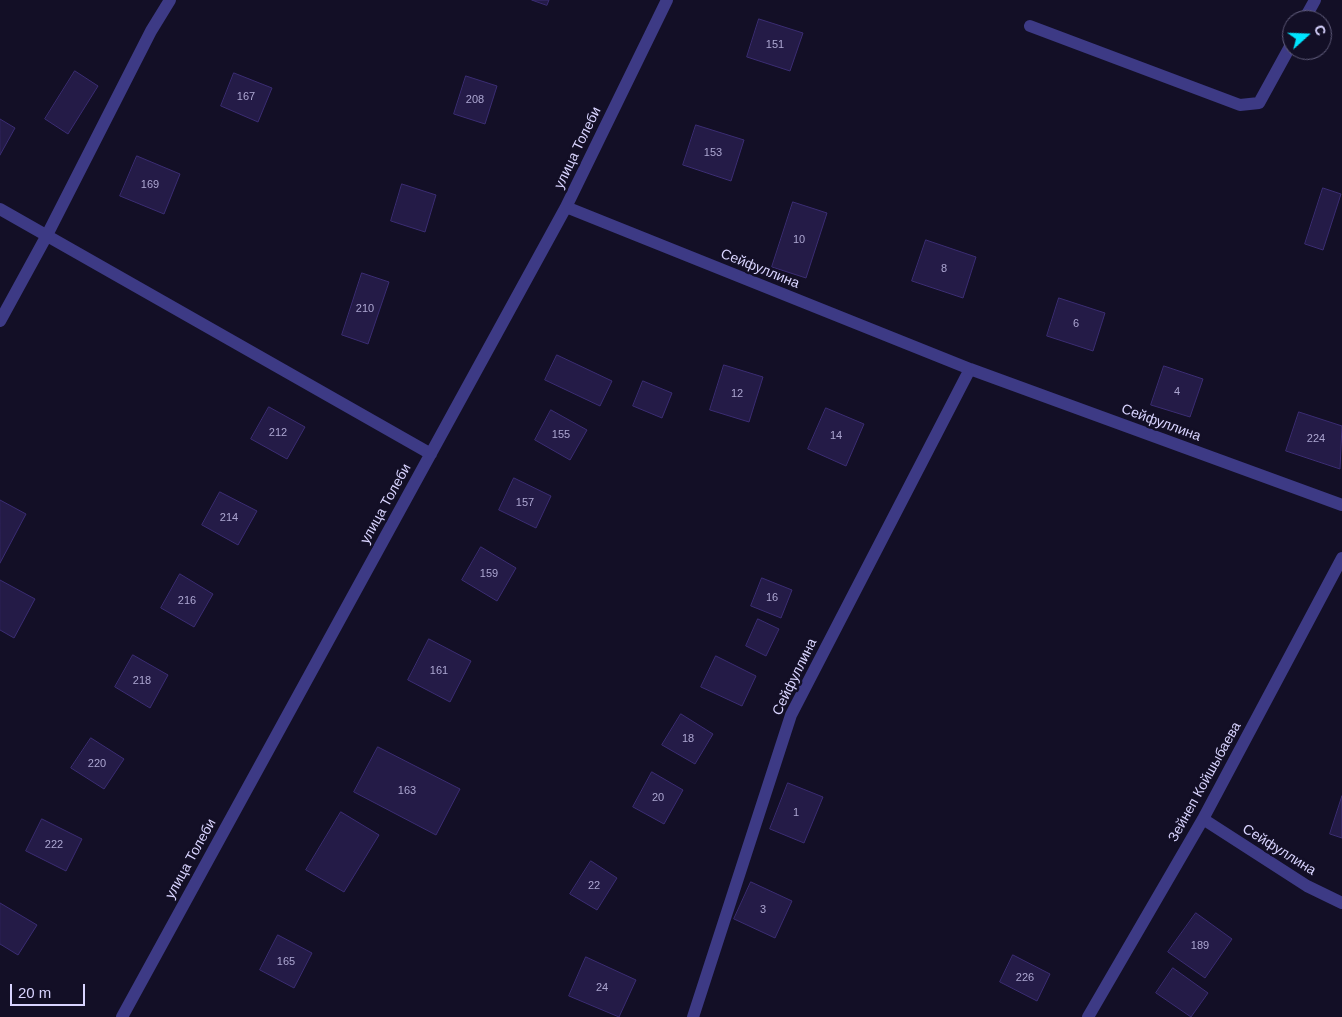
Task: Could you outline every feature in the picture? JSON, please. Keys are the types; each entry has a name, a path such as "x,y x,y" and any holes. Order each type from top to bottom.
{"street":[{"path":"0,321 46,237 151,30 170,0"},
{"name":"улица Толеби","path":"122,1017 566,208 667,0"},
{"path":"1030,26 1240,104 1259,103 1283,60"},
{"name":"Сейфуллина","path":"566,208 970,369 1342,505"},
{"path":"0,209 46,237 431,454"},
{"name":"Сейфуллина","path":"693,1017 791,715 970,369"},
{"name":"Зейнеп Койшыбаева","path":"1088,1017 1202,819 1342,558"},
{"name":"Сейфуллина","path":"1202,819 1308,886 1342,904"}],"building":[{"path":"532,0 549,0 547,5"},
{"path":"759,19 803,33 790,71 747,57"},
{"path":"75,71 98,86 68,134 45,119"},
{"path":"234,73 272,88 258,122 221,106"},
{"path":"466,76 497,86 485,124 454,114"},
{"path":"0,119 15,128 0,155"},
{"path":"696,125 744,140 731,181 683,165"},
{"path":"137,156 180,174 164,214 120,196"},
{"path":"402,184 436,195 425,232 391,221"},
{"path":"1323,188 1341,194 1323,250 1305,244"},
{"path":"793,202 827,213 806,278 772,267"},
{"path":"926,240 976,257 963,298 912,281"},
{"path":"362,273 389,282 368,344 342,335"},
{"path":"1059,298 1105,313 1093,351 1047,336"},
{"path":"557,355 612,381 600,406 545,380"},
{"path":"724,365 763,377 749,422 710,410"},
{"path":"1164,366 1203,379 1190,417 1151,405"},
{"path":"643,381 672,393 662,418 633,406"},
{"path":"269,407 305,427 287,459 251,439"},
{"path":"826,408 864,424 846,466 808,449"},
{"path":"551,410 587,430 570,460 535,440"},
{"path":"1299,412 1342,426 1340,469 1286,451"},
{"path":"514,478 551,496 536,528 499,510"},
{"path":"220,492 257,511 238,545 202,525"},
{"path":"0,500 26,514 0,563"},
{"path":"481,547 516,568 497,601 462,580"},
{"path":"180,574 213,594 194,627 161,608"},
{"path":"762,578 792,590 781,618 751,606"},
{"path":"0,580 35,599 14,638 0,630"},
{"path":"758,619 779,629 766,656 746,646"},
{"path":"429,639 471,661 450,702 408,680"},
{"path":"133,655 168,675 150,708 115,687"},
{"path":"716,656 756,676 742,706 701,687"},
{"path":"681,714 713,734 695,764 662,745"},
{"path":"91,738 124,759 104,789 71,768"},
{"path":"378,747 460,789 436,835 354,792"},
{"path":"652,772 683,790 664,824 633,807"},
{"path":"788,783 823,797 804,843 770,829"},
{"path":"1342,796 1342,838 1330,834"},
{"path":"341,812 379,835 344,892 306,870"},
{"path":"42,819 82,839 66,871 26,851"},
{"path":"591,861 617,878 597,910 570,894"},
{"path":"751,882 792,901 775,938 734,919"},
{"path":"0,903 37,925 18,955 0,944"},
{"path":"1196,913 1232,939 1205,978 1168,952"},
{"path":"278,935 312,953 294,988 260,970"},
{"path":"1013,955 1050,974 1037,1001 1000,982"},
{"path":"586,957 636,980 619,1017 569,996"},
{"path":"1173,968 1208,993 1191,1017 1156,993"}]}
